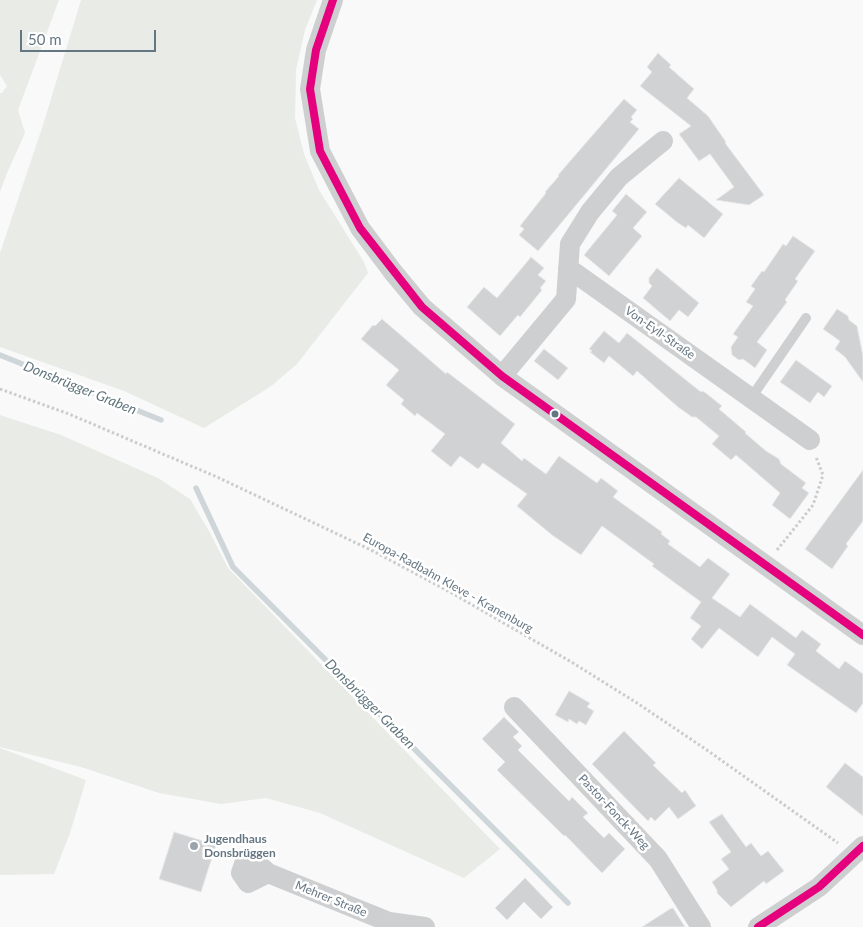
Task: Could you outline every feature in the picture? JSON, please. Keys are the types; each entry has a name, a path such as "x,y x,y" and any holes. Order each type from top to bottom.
{"street":[{"path":"333,0 316,50 310,89 320,151 360,228 392,272 422,308 502,376 863,635"},
{"path":"502,376 566,299 570,244 590,212 619,177 663,141"},
{"name":"Von-Eyll-Straße","path":"568,268 810,440"},
{"name":"Pastor-Fonck-Weg","path":"514,707 658,859 701,927"},
{"path":"758,927 819,887 858,851"},
{"name":"Mehrer Straße","path":"268,873 389,922 425,927"}],"lane":[{"path":"751,398 806,318"}],"path":[{"name":"Europa-Radbahn Kleve - Kranenburg","path":"0,389 69,414 217,476 371,550 450,592 573,663 637,703 790,808 858,851"},
{"path":"766,565 813,505 823,475 810,440"}],"shaded area":[{"path":"0,0 59,0 18,110 25,133 0,192 0,93 7,86 0,75"},
{"path":"81,0 317,0 305,30 296,70 295,118 304,154 319,190 364,262 368,273 297,364 270,387 204,428 124,391 0,347 0,253 43,125"},
{"path":"0,415 61,435 158,478 190,499 228,568 500,849 464,878 320,813 266,798 221,804 159,793 81,767 0,747"},
{"path":"0,748 86,780 70,833 54,874 0,875"}],"building":[{"path":"658,53 671,65 669,67 694,89 687,98 708,116 725,143 764,195 749,205 716,200 734,187 710,154 699,161 679,134 691,126 640,86 652,72 647,67"},
{"path":"624,99 637,110 631,117 633,119 630,122 639,129 538,251 519,235 524,229 520,226 558,175"},
{"path":"679,178 723,214 704,238 688,225 686,228 678,223 655,204"},
{"path":"626,194 647,212 633,228 642,236 609,276 584,255 617,215 612,211"},
{"path":"793,236 815,251 795,279 798,281 785,300 787,302 757,342 767,350 755,368 743,359 739,360 732,355 731,347 738,337 733,334 753,306 746,302 755,289 751,286 762,271 764,272 783,244 786,246"},
{"path":"531,257 544,268 538,275 546,281 540,288 542,290 520,317 518,315 500,336 467,307 484,287 497,298"},
{"path":"657,268 699,303 688,317 679,310 670,321 643,298 652,286 649,283 649,278"},
{"path":"837,309 848,316 849,320 857,326 863,356 863,382 845,357 835,349 840,341 823,329"},
{"path":"382,319 446,374 447,372 515,424 501,443 522,461 524,458 546,474 559,456 597,483 601,478 618,491 613,497 662,532 661,534 670,541 668,544 700,567 708,558 730,574 712,598 740,617 750,604 796,638 802,630 821,644 816,651 839,669 845,661 863,674 863,703 856,713 787,665 795,654 772,637 758,657 719,628 702,649 691,639 701,626 690,618 701,602 652,566 654,564 602,526 581,555 552,535 517,506 527,494 483,463 478,469 460,456 451,467 431,451 445,434 417,413 415,416 401,404 404,400 386,385 399,370 361,339 373,325 375,326"},
{"path":"604,331 619,343 627,333 701,392 703,391 722,406 719,409 745,433 806,483 802,488 809,493 790,519 772,505 780,493 736,455 731,460 712,444 719,436 696,417 692,417 678,407 637,371 633,376 609,356 604,363 590,352 592,351 589,349"},
{"path":"544,349 568,368 558,380 534,361"},
{"path":"796,360 832,386 824,397 818,392 810,403 780,382"},
{"path":"863,470 863,521 846,544 848,546 832,569 805,549"},
{"path":"569,691 590,703 587,707 594,711 586,725 579,721 577,724 569,719 568,722 555,715"},
{"path":"504,717 519,732 513,737 522,746 518,750 569,801 572,797 588,813 583,817 604,838 609,833 625,849 602,873 497,770 505,762 482,739"},
{"path":"624,731 656,763 653,765 682,793 685,790 696,806 678,819 669,807 655,821 651,817 648,821 592,764"},
{"path":"845,763 863,777 863,816 826,787"},
{"path":"722,814 746,847 751,843 761,856 768,851 784,871 766,884 764,881 731,907 717,893 712,882 729,869 721,859 731,852 709,822"},
{"path":"174,832 216,845 201,892 159,879"},
{"path":"525,878 553,907 541,919 524,902 507,920 495,908"},
{"path":"673,908 685,927 642,927 670,909"}],"waterway":[{"name":"Donsbrügger Graben","path":"0,355 161,420"},
{"name":"Donsbrügger Graben","path":"196,488 233,567 568,903"}],"transit line":[{"path":"333,0 316,50 310,89 320,151 360,228 422,307 502,376 863,635"},
{"path":"758,927 819,887 863,846"}],"place":[{"name":"Jugendhaus Donsbrüggen","path":"194,846"}]}
